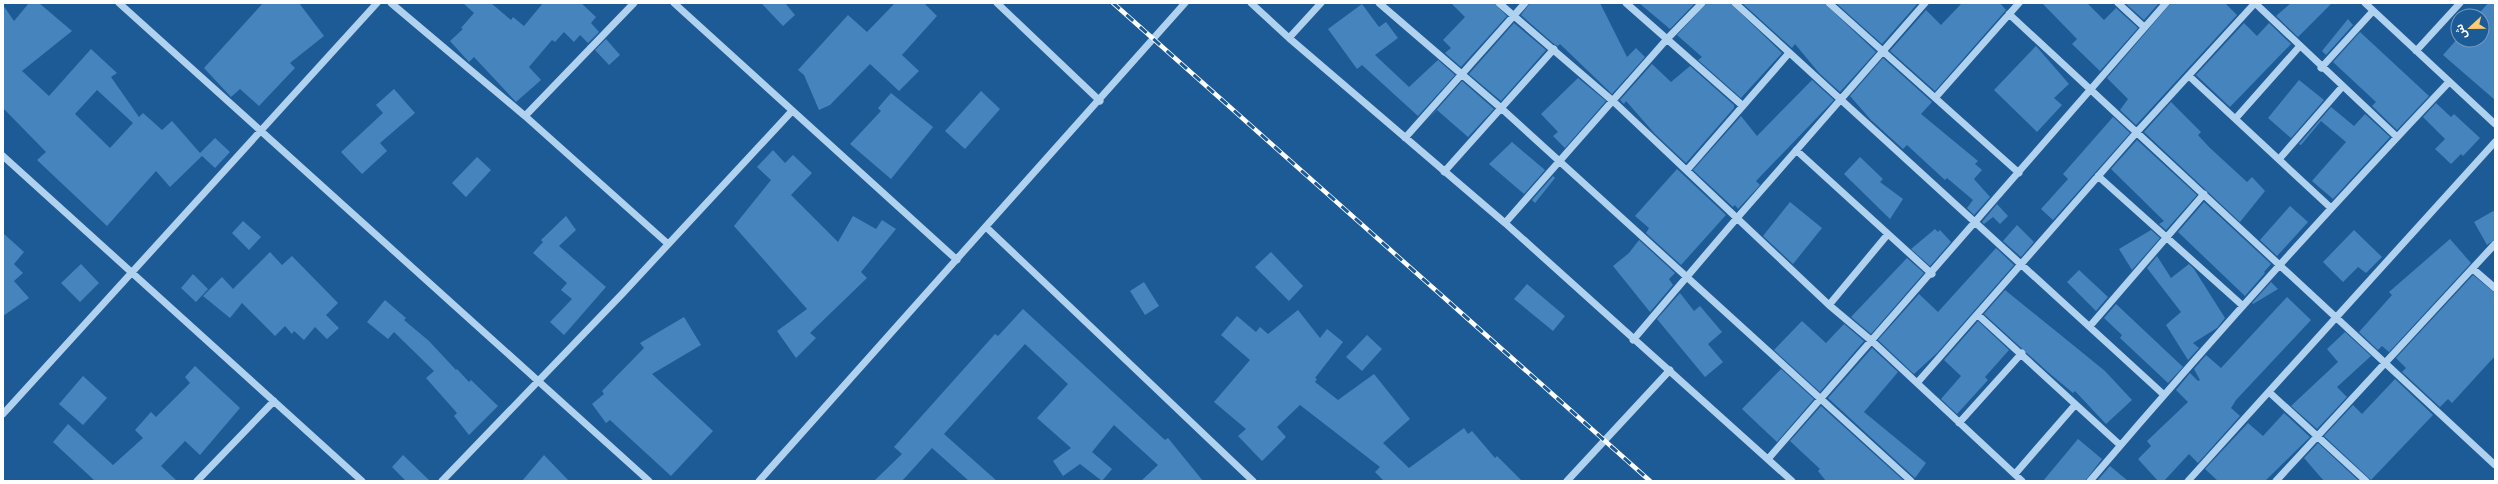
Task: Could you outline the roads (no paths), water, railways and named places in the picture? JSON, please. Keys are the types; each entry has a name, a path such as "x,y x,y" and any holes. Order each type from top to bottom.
{"street":[{"path":"119,3 649,481"},
{"path":"3,414 377,3"},
{"path":"391,3 525,116 667,243"},
{"path":"525,116 634,3"},
{"path":"674,3 957,260"},
{"path":"997,3 1100,101"},
{"path":"759,481 1100,101 1185,3"},
{"path":"1252,3 1289,38 1505,223 1633,340 1670,370 1792,481"},
{"path":"1289,38 1321,3"},
{"path":"1379,3 1501,108 1686,278 1822,399 1911,481"},
{"path":"1499,3 1614,102 1829,305 1917,383 2022,481"},
{"path":"1405,138 1525,3"},
{"path":"1626,3 1743,106"},
{"path":"1505,223 1614,102 1667,40 1702,3"},
{"path":"1734,3 2163,394"},
{"path":"1829,3 2019,173"},
{"path":"1633,340 1840,99 1925,3"},
{"path":"1936,98 2018,3"},
{"path":"2118,3 2144,27"},
{"path":"1768,458 1932,274 1974,221 2019,173 2090,89 2166,3"},
{"path":"1917,383 2023,265 2136,133 2255,3 2321,68 2397,137"},
{"path":"2365,3 2495,124"},
{"path":"2416,51 2460,3"},
{"path":"2321,68 2373,11"},
{"path":"2009,14 2136,133 2204,194 2335,319 2385,363 2495,465"},
{"path":"2236,118 2299,47"},
{"path":"1444,172 1554,49"},
{"path":"1687,170 1789,53"},
{"path":"2189,76 2280,158 2331,208"},
{"path":"2090,481 2163,394 2331,208 2450,82"},
{"path":"2280,158 2342,87"},
{"path":"442,481 623,293 667,243 792,111"},
{"path":"2188,481 2495,142"},
{"path":"1796,150 1932,274"},
{"path":"3,156 131,274 362,481"},
{"path":"2098,176 2243,306"},
{"path":"2090,326 2204,194"},
{"path":"986,227 1253,481"},
{"path":"1829,305 1888,234"},
{"path":"2276,481 2495,244"},
{"path":"2473,269 2495,288"},
{"path":"1978,315 2120,445"},
{"path":"1959,423 2022,354"},
{"path":"1567,481 1670,370"},
{"path":"2269,392 2318,435 2366,481"},
{"path":"197,481 274,401"},
{"path":"2015,474 2075,405"}],"railway":[{"path":"1113,3 1650,481"}]}
